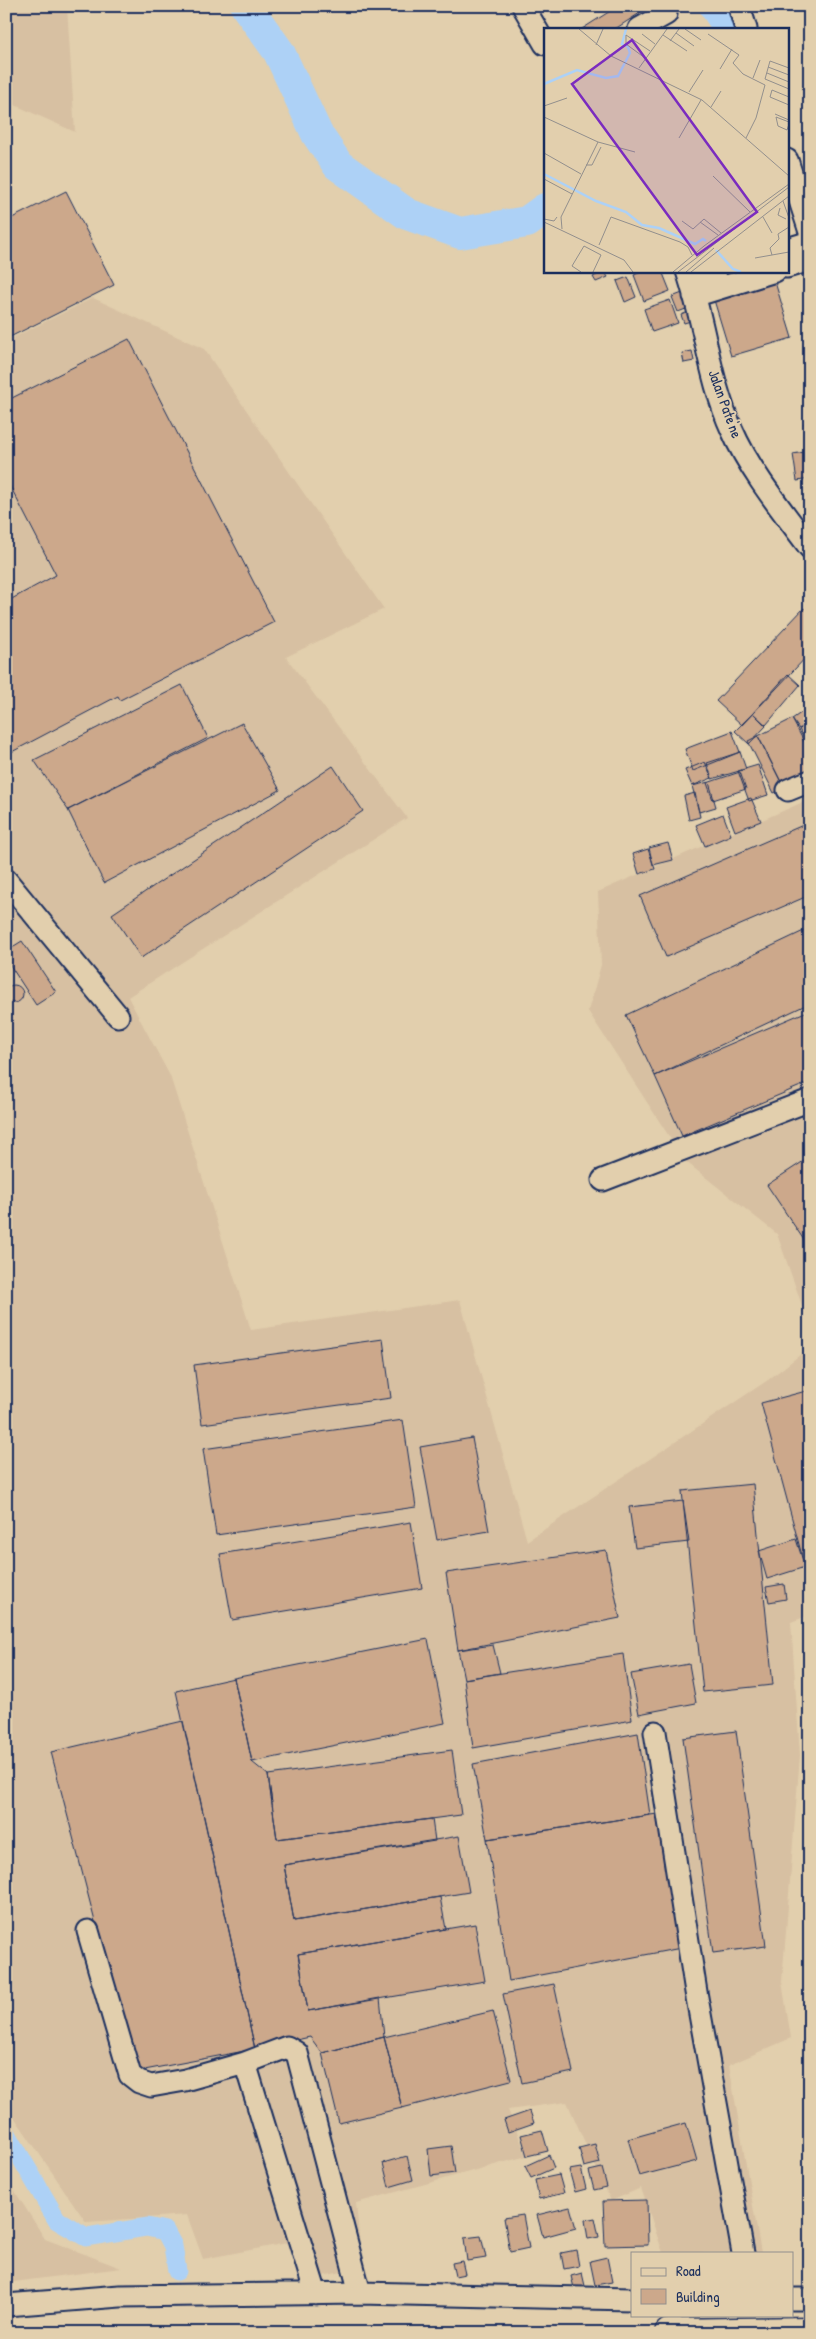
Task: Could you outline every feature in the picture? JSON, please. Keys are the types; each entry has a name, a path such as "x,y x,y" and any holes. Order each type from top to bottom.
{"highway":[{"path":"669,2333 810,2331"}],"street":[{"path":"523,6 544,42"},
{"path":"739,6 746,28"},
{"path":"641,28 666,14"},
{"path":"788,163 810,232"},
{"path":"788,249 810,242"},
{"path":"788,267 810,260"},
{"path":"690,282 714,272"},
{"path":"690,282 767,272"},
{"name":"Jalan Pate'ne","path":"690,282 716,382 732,430 774,499 810,548"},
{"path":"788,790 810,781"},
{"path":"6,880 118,1016"},
{"path":"603,1180 810,1100"},
{"path":"655,1732 696,1992 743,2252"},
{"path":"88,1931 130,2075 139,2082 151,2086 185,2080 245,2063 287,2047 297,2053 360,2293"},
{"path":"245,2063 316,2294"},
{"path":"6,2305 120,2296 360,2293 631,2299"},
{"path":"794,2299 810,2298"}],"shaded area":[{"path":"6,6 67,6 75,132 6,101"},
{"path":"93,298 204,349 384,609 286,657 407,818 128,997 170,1076 251,1330 460,1300 527,1541 768,1380 810,1347 810,1615 791,1622 800,1755 782,1982 791,2038 729,2065 761,2252 663,2252 641,2188 611,2201 567,2102 508,2110 527,2156 356,2203 362,2268 302,2280 313,2238 203,2259 187,2215 86,2222 6,2105 6,341"},
{"path":"810,799 810,1328 777,1234 685,1161 588,1011 601,965 598,892"},
{"path":"6,2177 45,2239 121,2268 6,2283"}],"building":[{"path":"618,6 640,6 643,11 617,28 584,28"},
{"path":"66,191 114,285 6,339 6,221"},
{"path":"605,272 608,277 596,282 593,277"},
{"path":"641,272 662,272 670,291 644,301 634,275"},
{"path":"628,277 636,297 625,302 617,281"},
{"path":"775,282 792,338 731,356 714,300"},
{"path":"685,292 691,307 678,312 672,297"},
{"path":"670,300 678,323 652,332 644,309"},
{"path":"691,311 694,320 684,323 681,315"},
{"path":"129,339 274,622 120,700 118,696 6,755 6,602 56,575 6,478 6,401"},
{"path":"692,351 694,361 684,363 682,353"},
{"path":"810,422 810,442 808,442 804,423"},
{"path":"810,451 810,479 797,481 793,454"},
{"path":"804,608 810,613 810,653 742,725 716,701"},
{"path":"788,674 800,685 766,725 753,713"},
{"path":"182,685 208,738 68,810 34,760"},
{"path":"808,708 810,723 799,729 792,719"},
{"path":"753,713 766,726 749,744 735,731"},
{"path":"792,719 810,753 810,775 784,788 758,736"},
{"path":"242,723 280,790 104,883 68,810"},
{"path":"810,725 810,752 799,729"},
{"path":"732,731 740,752 693,771 685,749"},
{"path":"758,736 784,788 774,793 748,741"},
{"path":"740,752 746,769 712,779 707,763"},
{"path":"705,762 712,778 692,786 685,770"},
{"path":"758,765 768,795 749,801 738,771"},
{"path":"333,766 363,811 141,958 112,914"},
{"path":"740,772 746,789 713,800 707,783"},
{"path":"709,782 716,807 699,812 692,786"},
{"path":"695,793 700,817 689,820 684,796"},
{"path":"751,798 761,821 735,831 726,807"},
{"path":"723,814 731,835 705,846 696,825"},
{"path":"810,822 810,895 666,957 640,896"},
{"path":"668,843 673,860 653,865 649,848"},
{"path":"648,849 655,869 639,874 633,854"},
{"path":"810,928 810,1003 655,1076 626,1015"},
{"path":"22,941 56,992 36,1005 6,959 6,951"},
{"path":"14,985 20,988 23,994 20,1000 14,1003 8,1000 5,994 8,988"},
{"path":"810,1010 810,1082 682,1136 655,1076"},
{"path":"810,1157 810,1249 767,1185"},
{"path":"383,1339 391,1398 202,1424 194,1365"},
{"path":"810,1390 810,1578 808,1578 761,1403"},
{"path":"403,1420 416,1507 216,1535 203,1449"},
{"path":"472,1438 489,1531 437,1540 420,1447"},
{"path":"753,1484 773,1685 703,1692 682,1491"},
{"path":"683,1501 689,1542 635,1548 629,1507"},
{"path":"411,1522 422,1588 232,1620 220,1554"},
{"path":"796,1539 805,1567 767,1579 759,1551"},
{"path":"606,1550 620,1618 458,1650 446,1573"},
{"path":"784,1584 786,1599 769,1602 766,1587"},
{"path":"428,1639 445,1723 252,1762 234,1678"},
{"path":"493,1645 500,1673 464,1679 458,1650"},
{"path":"623,1654 632,1720 473,1748 464,1679"},
{"path":"689,1664 696,1703 639,1714 631,1674"},
{"path":"234,1678 252,1762 268,1775 277,1839 432,1819 435,1841 284,1865 294,1921 440,1897 446,1929 298,1954 308,2011 380,1998 384,2037 322,2053 310,2037 255,2049 176,1691"},
{"path":"183,1721 255,2049 134,2072 51,1752"},
{"path":"736,1731 766,1946 713,1953 683,1738"},
{"path":"638,1733 650,1815 487,1839 473,1764"},
{"path":"452,1750 461,1815 277,1839 268,1775"},
{"path":"657,1814 681,1948 509,1981 487,1839"},
{"path":"459,1836 469,1892 294,1921 284,1865"},
{"path":"475,1924 485,1981 308,2011 298,1954"},
{"path":"554,1984 573,2072 522,2083 503,1994"},
{"path":"493,2011 511,2080 402,2108 384,2037"},
{"path":"384,2037 402,2108 339,2123 322,2053"},
{"path":"530,2111 534,2123 508,2132 504,2120"},
{"path":"686,2123 697,2161 639,2176 628,2139"},
{"path":"542,2130 548,2151 527,2156 521,2135"},
{"path":"595,2144 600,2163 584,2167 579,2148"},
{"path":"451,2146 455,2173 431,2176 428,2149"},
{"path":"549,2155 554,2168 531,2178 525,2166"},
{"path":"407,2156 413,2180 389,2187 383,2163"},
{"path":"581,2168 586,2189 575,2192 569,2170"},
{"path":"602,2168 607,2187 594,2190 589,2171"},
{"path":"559,2175 564,2193 539,2199 535,2180"},
{"path":"647,2200 648,2245 605,2246 603,2201"},
{"path":"570,2207 576,2228 543,2237 537,2215"},
{"path":"523,2215 529,2248 510,2252 504,2218"},
{"path":"595,2218 599,2237 588,2239 585,2220"},
{"path":"481,2236 486,2258 467,2261 464,2238"},
{"path":"576,2250 579,2266 564,2269 561,2253"},
{"path":"607,2257 612,2282 595,2285 590,2261"},
{"path":"462,2261 465,2274 455,2276 452,2263"},
{"path":"582,2273 585,2286 574,2288 571,2276"}],"waterway":[{"path":"246,6 279,52 317,134 338,165 407,214 460,233 527,222 544,210"},
{"path":"715,6 729,28"},
{"path":"6,2132 57,2220 86,2237 147,2227 165,2231 173,2246 177,2271"}]}
